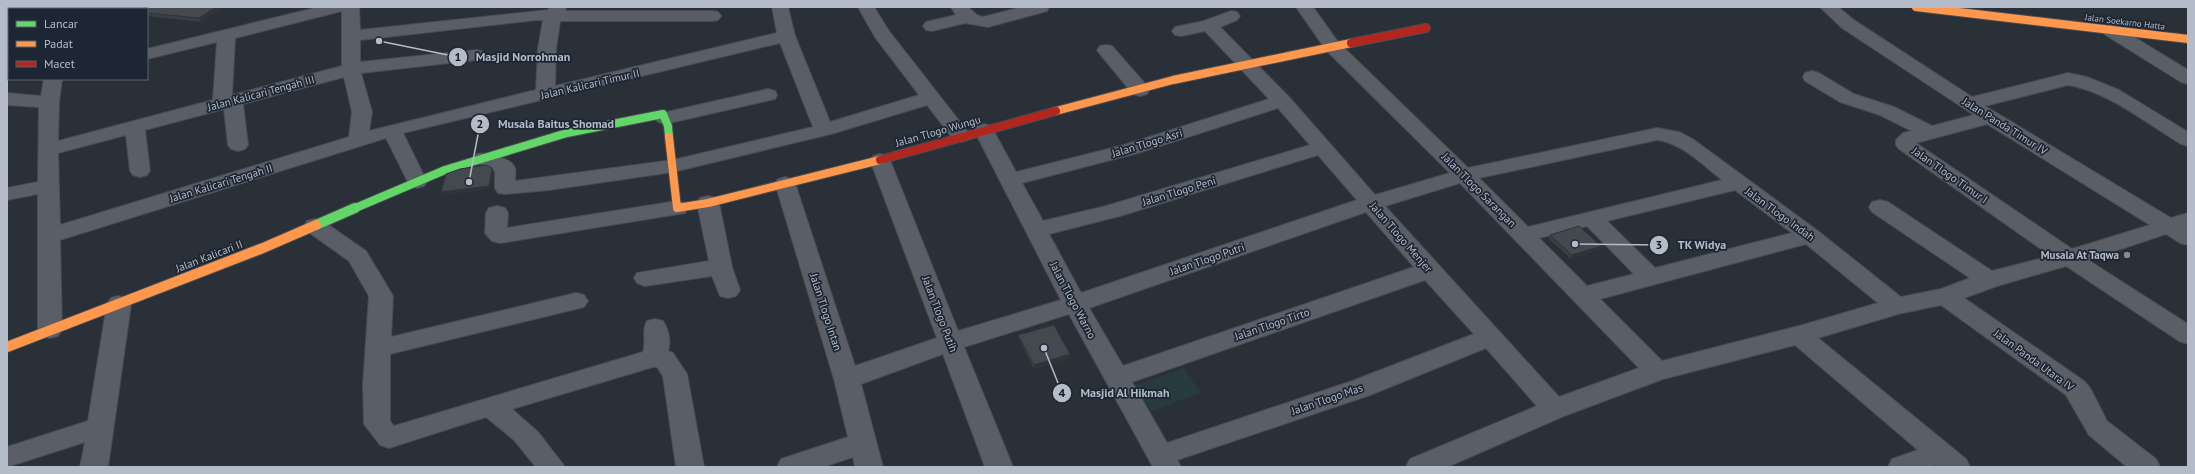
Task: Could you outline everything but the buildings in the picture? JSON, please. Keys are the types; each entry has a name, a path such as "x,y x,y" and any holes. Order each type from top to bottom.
{"street":[{"path":"148,54 340,7"},
{"path":"351,7 351,68 362,112 358,140"},
{"path":"780,7 786,36 824,130"},
{"path":"866,7 881,33 961,136"},
{"path":"932,26 963,12 975,22 988,22 1041,7"},
{"name":"Jalan Tlogo Sarangan","path":"1304,7 1332,46 1464,175 1657,371"},
{"name":"Jalan Panda Timur IV","path":"1828,7 1848,24 1990,117 2179,224 2188,238"},
{"name":"Jalan Soekarno Hatta","path":"1916,7 2188,39"},
{"path":"1992,7 2180,28"},
{"path":"352,36 537,15 556,11 617,17 712,16"},
{"path":"545,94 548,45 556,11"},
{"path":"1181,31 1209,25 1231,16"},
{"name":"Jalan Tlogo Menjer","path":"1209,25 1282,101 1429,270 1491,336 1554,409"},
{"name":"Jalan Tlogo Wungu","path":"677,208 708,203 880,160 961,136 1140,90 1173,80 1332,46 1426,28"},
{"path":"2110,30 2188,78"},
{"path":"226,35 228,102 238,145"},
{"name":"Jalan Kalicari Timur II","path":"392,130 786,36"},
{"path":"1106,50 1140,90"},
{"name":"Jalan Kalicari Tengah III","path":"48,150 351,68 476,55"},
{"path":"1812,77 1847,98 1887,111 1928,131"},
{"path":"1969,104 2068,78 2082,80 2096,85 2188,140"},
{"path":"50,330 48,150 49,102 52,80"},
{"path":"497,213 495,231 496,234 500,236 605,221 677,208 668,126 665,118 768,96"},
{"path":"484,158 505,168 505,188 509,189 673,166 824,130 930,98"},
{"path":"7,99 49,102"},
{"name":"Jalan Tlogo Asri","path":"1011,180 1131,149 1282,101"},
{"name":"Jalan Kalicari II","path":"7,347 315,226 444,170 567,133 656,114 663,114 665,118"},
{"name":"Jalan Tlogo Timur I","path":"1990,117 1928,131 1910,137 1906,140 1906,145 2070,258"},
{"path":"135,127 140,171"},
{"path":"392,130 417,182"},
{"name":"Jalan Kalicari Tengah II","path":"50,236 392,130"},
{"name":"Jalan Tlogo Warno","path":"984,130 1115,378 1164,461"},
{"name":"Jalan Tlogo Putri","path":"847,378 950,342 1075,304 1370,203 1464,175 1657,134"},
{"name":"Jalan Tlogo Indah","path":"1657,134 1680,138 1736,183 1810,236 1897,306"},
{"name":"Jalan Tlogo Peni","path":"1036,230 1112,211 1322,148"},
{"name":"Jalan Tlogo Putih","path":"880,160 999,467"},
{"name":"Jalan Tlogo Intan","path":"785,183 847,378 865,455"},
{"path":"1524,235 1736,183"},
{"path":"7,194 49,186"},
{"path":"708,203 721,267 728,290"},
{"path":"1880,207 1989,280"},
{"path":"1592,219 1652,278"},
{"path":"1420,467 1554,409 1657,371 1799,335 1897,306 1945,296 1989,280 2070,258 2179,224"},
{"path":"315,226 358,256 381,296 376,385 378,424 389,438 489,406 653,358 664,358 675,374 690,467"},
{"path":"1583,296 1604,289 1652,278 1810,236"},
{"path":"2070,258 2188,335"},
{"path":"645,278 721,267"},
{"name":"Jalan Tlogo Tirto","path":"1115,378 1429,270"},
{"name":"Jalan Panda Utara IV","path":"1945,296 2074,388 2081,395 2098,428 2146,467"},
{"path":"379,348 576,302"},
{"path":"94,467 119,304"},
{"path":"653,358 658,345 655,327"},
{"path":"1799,335 1947,460"},
{"name":"Jalan Tlogo Mas","path":"1164,461 1361,388 1491,336"},
{"path":"489,406 514,423 533,441 551,467"},
{"path":"7,458 100,427"},
{"path":"791,467 865,455"},
{"path":"1902,467 1947,460"}],"green space":[{"path":"1184,368 1201,393 1151,411 1134,386"}],"traffic: fast":[{"path":"316,225 445,170 567,133 663,114 668,126 669,137"}],"traffic: slow":[{"path":"1916,7 2188,39"},
{"path":"1056,111 1173,80 1351,43"},
{"path":"669,137 677,208 708,203 880,160"},
{"path":"7,347 263,248 316,225"}],"traffic: jam":[{"path":"1351,43 1426,28"},
{"path":"880,160 1056,111"}],"place":[{"name":"Masjid Norrohman","path":"379,41"},
{"name":"Musala Baitus Shomad","path":"469,182"},
{"name":"TK Widya","path":"1575,244"},
{"name":"Musala At Taqwa","path":"2127,255"},
{"name":"Masjid Al Hikmah","path":"1044,348"}]}
